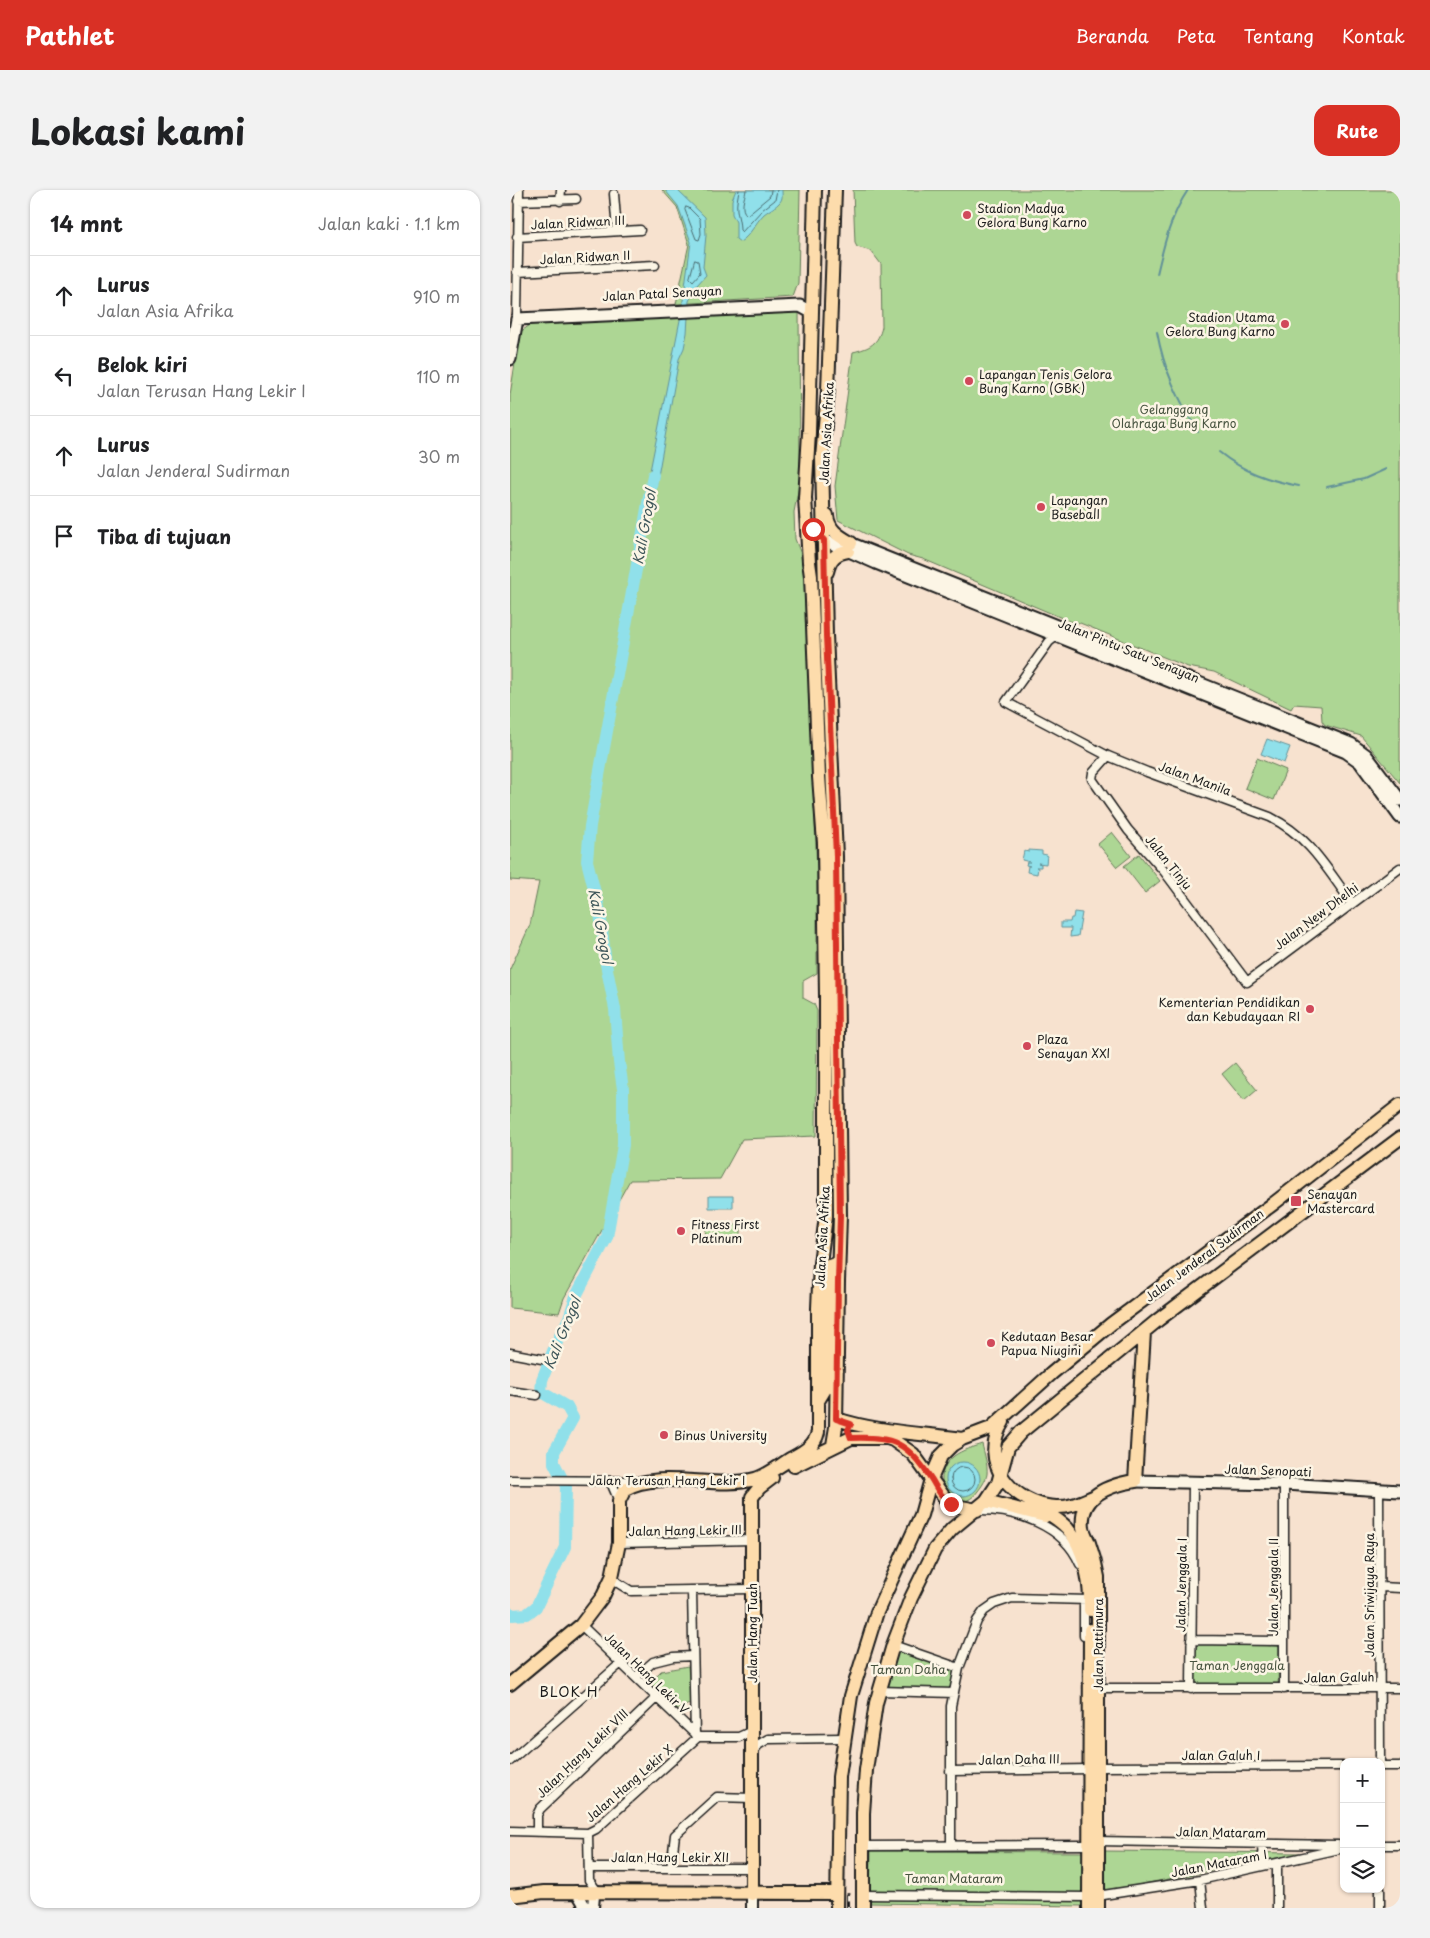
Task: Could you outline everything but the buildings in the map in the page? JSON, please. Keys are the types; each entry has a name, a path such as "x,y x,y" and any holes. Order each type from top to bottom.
{"main road":[{"name":"Jalan Asia Afrika","path":"815,190 809,433 805,505 809,562 820,635 836,856 826,1216 820,1263 818,1415"},
{"name":"Jalan Asia Afrika","path":"820,635 825,581 822,537 822,458 826,418 834,190"},
{"name":"Jalan Patal Senayan","path":"514,318 795,300 808,294 812,288"},
{"name":"Jalan Patal Senayan","path":"690,308 800,306 811,312"},
{"path":"510,359 514,318"},
{"path":"809,433 815,452 820,453 826,418"},
{"path":"825,581 832,559 849,547 829,526 827,518 829,442 826,418"},
{"path":"808,464 811,525 822,537 814,545 811,576"},
{"name":"Jalan Pintu Satu Senayan","path":"822,537 1346,752 1360,762 1400,817"},
{"name":"Jalan Pintu Satu Senayan","path":"1050,631 1351,744 1366,755 1400,800"},
{"name":"Jalan Asia Afrika","path":"832,983 840,1216 836,1419"},
{"name":"Jalan Jenderal Sudirman","path":"1012,1409 1071,1356 1111,1324 1266,1209 1400,1106"},
{"name":"Jalan Jenderal Sudirman","path":"982,1506 996,1486 1008,1447 1021,1432 1144,1332 1400,1138"},
{"path":"818,1401 824,1393 828,1380 828,1269 829,1266 838,1263"},
{"path":"1012,1409 997,1431 994,1446 995,1457 1000,1472 1008,1486 1032,1503 1063,1507 1093,1497 1109,1487 1136,1481 1144,1332"},
{"path":"837,1908 838,1817 844,1738 851,1696 868,1637 885,1591 921,1514 931,1479 941,1456 952,1445 962,1439 991,1428 1012,1409"},
{"name":"Jalan Terusan Hang Lekir I","path":"645,1482 733,1482 758,1479 806,1450 816,1439 818,1415"},
{"path":"833,1445 836,1419 851,1424 962,1439"},
{"path":"851,1424 848,1430 851,1438"},
{"path":"733,1482 745,1489 752,1497 754,1492 766,1482 833,1445 851,1438 868,1436 917,1444 920,1443 924,1435"},
{"path":"893,1440 913,1454 947,1501 956,1506 982,1506 1055,1519"},
{"name":"Jalan Senopati","path":"1136,1481 1284,1484 1400,1491"},
{"path":"510,1684 581,1624 603,1596 612,1577 619,1543 619,1500 625,1489 645,1482"},
{"name":"Jalan Hang Tuah","path":"752,1497 752,1894"},
{"name":"Jalan Pattimura","path":"1090,1769 1098,1688 1098,1577 1095,1561 1083,1528 1087,1508 1093,1497"},
{"name":"Jalan Pattimura","path":"1032,1503 1068,1529 1085,1564 1090,1769 1090,1902"},
{"path":"863,1902 866,1770 879,1691 893,1645 935,1549 952,1528 982,1506"},
{"path":"510,1896 544,1892 597,1891 752,1894 837,1893"}],"street":[{"path":"514,318 519,190"},
{"path":"560,201 561,190"},
{"path":"614,194 617,231"},
{"path":"518,201 576,199"},
{"name":"Jalan Ridwan III","path":"517,237 640,230"},
{"name":"Jalan Ridwan II","path":"517,272 655,265"},
{"name":"Jalan Manila","path":"1050,631 1006,702 1108,756 1270,817 1283,824 1308,844 1352,903"},
{"name":"Jalan Tinju","path":"1108,756 1093,773 1092,779 1128,830 1164,871 1246,982"},
{"name":"Jalan New Dhelhi","path":"1246,982 1400,868"},
{"path":"510,1353 542,1359"},
{"path":"510,1391 537,1395"},
{"name":"Jalan Terusan Hang Lekir I","path":"510,1480 645,1482"},
{"path":"608,1481 619,1500"},
{"name":"Jalan Jenggala I","path":"1191,1689 1193,1482"},
{"name":"Jalan Jenggala II","path":"1284,1484 1284,1689"},
{"name":"Jalan Sriwijaya Raya","path":"1379,1489 1381,1587 1380,1758"},
{"name":"Jalan Pattimura","path":"982,1506 1036,1522 1052,1530 1073,1551 1079,1562 1087,1600"},
{"name":"Jalan Hang Lekir III","path":"619,1543 752,1540"},
{"path":"612,1577 631,1591 752,1588"},
{"path":"1381,1587 1400,1588"},
{"path":"692,1590 697,1736 739,1737 752,1729 768,1740"},
{"path":"951,1845 950,1717 959,1668 977,1621 984,1611 994,1604 1012,1598 1087,1600"},
{"name":"Jalan Hang Lekir V","path":"581,1624 697,1736"},
{"path":"1191,1640 1284,1641"},
{"path":"893,1645 959,1668"},
{"path":"636,1678 653,1662 673,1657 693,1656"},
{"path":"510,1761 621,1663"},
{"name":"Jalan Galuh","path":"1098,1688 1400,1688"},
{"path":"879,1691 954,1693"},
{"name":"Jalan Hang Lekir VIII","path":"536,1831 537,1815 540,1809 656,1698"},
{"name":"Jalan Hang Lekir X","path":"589,1880 588,1833 596,1829 697,1736"},
{"path":"753,1752 758,1745 768,1740 844,1738"},
{"name":"Jalan Galuh I","path":"1090,1769 1340,1766"},
{"path":"1385,1766 1400,1766"},
{"name":"Jalan Daha III","path":"950,1771 1090,1769"},
{"path":"671,1868 675,1834 717,1798 752,1798"},
{"path":"510,1831 588,1833"},
{"path":"1262,1844 1263,1866"},
{"name":"Jalan Mataram","path":"863,1846 1262,1844 1340,1847"},
{"path":"1385,1845 1400,1845"},
{"name":"Jalan Mataram I","path":"863,1902 1090,1902 1200,1880 1340,1848"},
{"path":"1277,1863 1278,1908"},
{"name":"Jalan Hang Lekir XII","path":"589,1868 752,1868"},
{"path":"586,1908 576,1892 589,1880 597,1891 594,1895 593,1908"},
{"path":"1200,1880 1203,1908"},
{"path":"1380,1893 1380,1908"},
{"path":"752,1894 752,1908"}],"green space":[{"path":"662,190 800,190 798,283 793,297 676,304 689,244 677,207"},
{"name":"Gelanggang Olahraga Bung Karno","path":"853,190 1400,190 1400,783 1361,736 1325,725 1322,721 1321,706 1294,704 1291,709 1214,672 1188,667 1080,623 1069,621 923,559 908,555 838,520 835,486 853,352 864,349 876,341 882,327 881,264 871,251 857,247 855,243"},
{"path":"799,311 800,481 794,512 795,539 803,559 817,872 817,973 803,981 803,998 814,1004 817,1011 816,1136 742,1139 720,1179 630,1180 564,1298 559,1313 510,1308 510,969 530,925 539,882 510,880 510,395 520,332 533,323"},
{"path":"1257,758 1286,770 1274,800 1245,788"},
{"path":"1112,832 1131,856 1117,867 1098,844"},
{"path":"1139,854 1160,881 1145,893 1124,866"},
{"path":"1235,1063 1257,1090 1244,1101 1222,1074"},
{"path":"706,1225 741,1225 741,1241 705,1241"},
{"path":"982,1444 987,1467 985,1481 970,1499 961,1501 953,1499 943,1485 942,1475 946,1465 957,1454"},
{"name":"Taman Daha","path":"894,1642 959,1664 951,1691 881,1688"},
{"name":"Taman Jenggala","path":"1196,1643 1279,1646 1278,1686 1194,1684"},
{"path":"688,1666 691,1703 677,1710 650,1682 661,1671"},
{"name":"Taman Mataram","path":"871,1851 1083,1852 1083,1906 870,1903"},
{"path":"1102,1851 1302,1853 1102,1892"}],"water":[{"path":"665,190 677,190 705,217 706,235 703,267 706,275 697,285 689,301 687,333 684,348 679,359 655,493 646,491 681,315 691,242 678,206"},
{"path":"736,190 782,190 780,202 764,214 740,242 736,239 736,222 732,214 732,200"},
{"path":"1267,739 1290,747 1284,763 1261,754"},
{"path":"1029,850 1042,851 1042,854 1047,855 1046,864 1038,863 1041,864 1041,867 1036,867 1038,868 1037,874 1027,872 1028,866 1030,866 1026,865 1027,862 1030,862 1022,860 1024,851 1029,852"},
{"path":"1074,912 1082,913 1078,936 1070,937 1071,928 1061,928 1061,922 1070,922"},
{"path":"709,1196 733,1196 733,1208 709,1208"},
{"path":"963,1462 975,1467 980,1479 975,1491 963,1496 951,1491 946,1479 951,1467"}],"waterway":[{"path":"1157,274 1165,241 1177,209 1188,190"},
{"path":"1157,332 1173,384 1198,432"},
{"path":"1219,452 1256,474 1299,486"},
{"path":"1327,487 1364,479 1386,469"},
{"name":"Kali Grogol","path":"510,1613 512,1615 527,1614 536,1607 565,1547 566,1486 554,1463 554,1452 573,1418 567,1407 541,1392 542,1380 555,1346 569,1318 576,1296 607,1237 623,1145 623,1089 615,1009 606,964 600,912 587,861 590,826 653,475"}],"railway":[{"path":"848,1895 848,1908"}],"place":[{"name":"Stadion Madya Gelora Bung Karno","path":"967,215"},
{"name":"Stadion Utama Gelora Bung Karno","path":"1285,324"},
{"name":"Lapangan Tenis Gelora Bung Karno (GBK)","path":"969,381"},
{"name":"Lapangan Baseball","path":"1041,507"},
{"name":"Kementerian Pendidikan dan Kebudayaan RI","path":"1310,1009"},
{"name":"Plaza Senayan XXI","path":"1027,1046"},
{"name":"Senayan Mastercard","path":"1296,1201"},
{"name":"Fitness First Platinum","path":"681,1231"},
{"name":"Kedutaan Besar Papua Niugini","path":"991,1343"},
{"name":"Binus University","path":"664,1435"}],"district":[{"name":"BLOK H","path":"569,1691"}],"route":[{"path":"813,529 824,540 826,635 836,856 840,1216 836,1419 851,1424 848,1430 851,1438 868,1436 887,1438 908,1450 918,1460 940,1493 951,1504"}]}
